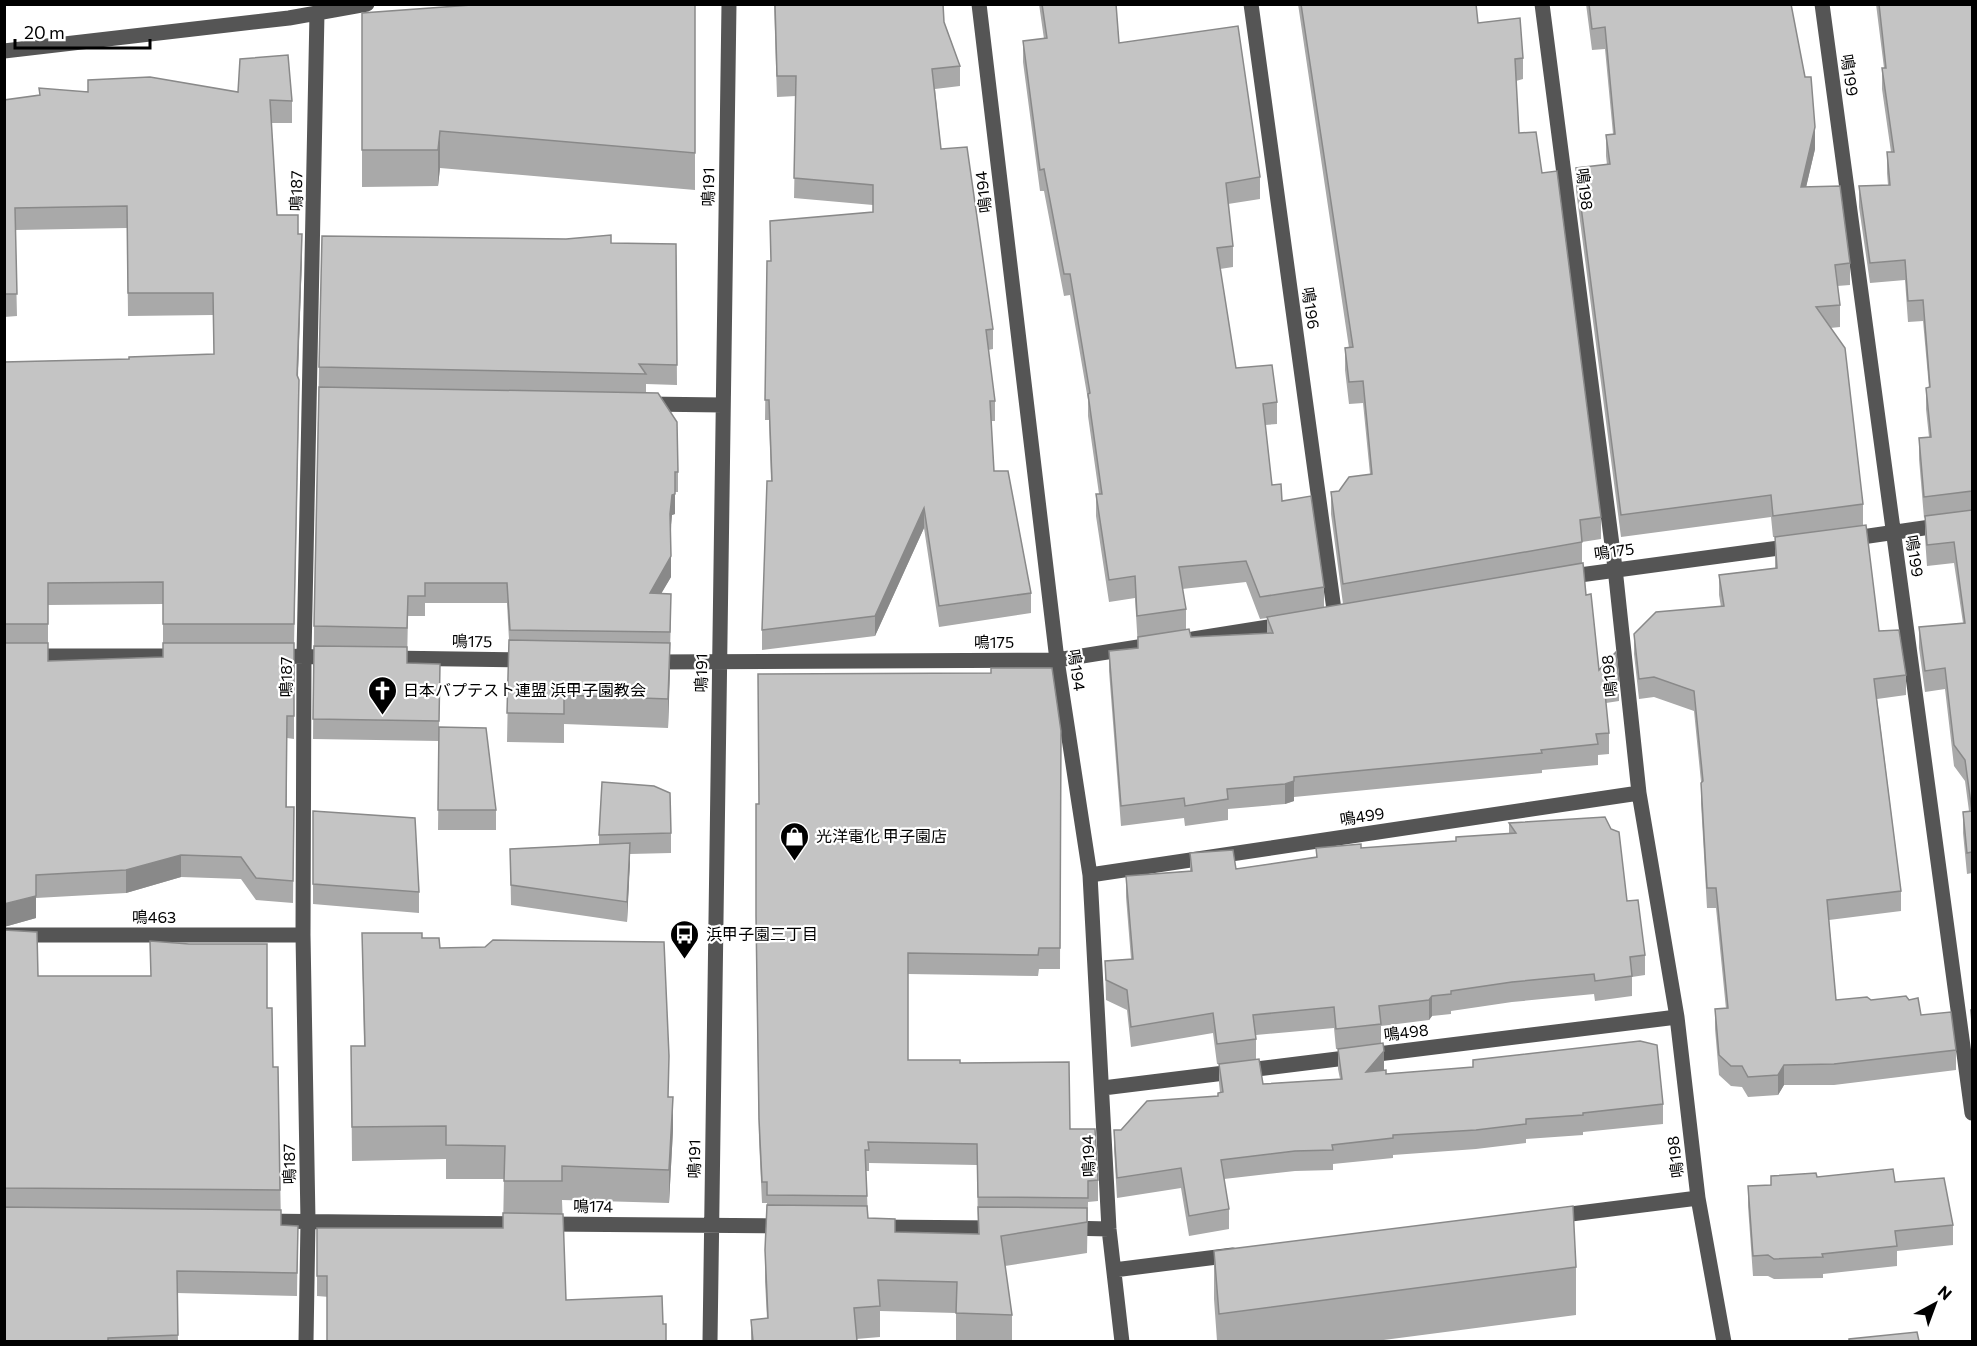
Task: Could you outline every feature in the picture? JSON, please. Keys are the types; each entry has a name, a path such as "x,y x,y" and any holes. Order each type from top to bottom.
{"street":[{"path":"4,51 288,11 317,14 367,4"},
{"name":"鳴191","path":"710,1341 729,4"},
{"name":"鳴194","path":"979,4 1057,660 1090,875 1109,1229 1122,1341"},
{"name":"鳴196","path":"1251,4 1335,617"},
{"name":"鳴198","path":"1542,4 1615,568 1640,793 1677,1017 1698,1198 1724,1341"},
{"name":"鳴199","path":"1822,4 1972,1113"},
{"name":"鳴187","path":"306,1341 308,1221 303,934 304,656 313,397 317,14"},
{"path":"628,404 723,405"},
{"path":"1835,540 1972,521"},
{"name":"鳴175","path":"1545,580 1615,568 1812,543"},
{"name":"鳴175","path":"636,661 719,663 1057,660 1300,622"},
{"path":"4,656 196,656"},
{"path":"256,656 351,657"},
{"name":"鳴175","path":"375,657 541,660"},
{"name":"鳴499","path":"1090,875 1640,793"},
{"name":"鳴463","path":"4,934 303,934"},
{"name":"鳴498","path":"1103,1088 1677,1017"},
{"path":"1535,1218 1698,1198"},
{"name":"鳴174","path":"249,1221 805,1226"},
{"path":"863,1227 1016,1228"},
{"path":"1051,1228 1109,1229"},
{"path":"1114,1270 1254,1253"}],"building":[{"path":"471,4 695,4 695,153 440,131 438,150 362,150 362,13"},
{"path":"775,4 943,4 944,22 960,66 932,69 941,149 967,147 993,329 986,330 995,401 990,401 994,471 1008,471 1031,593 939,606 924,508 875,616 762,630 767,481 772,481 769,400 765,400 767,261 771,261 770,221 873,212 873,185 794,178 796,76 777,76"},
{"path":"1042,4 1116,4 1119,43 1238,26 1260,177 1226,183 1233,246 1217,248 1236,368 1272,365 1277,402 1263,404 1272,485 1281,484 1282,501 1311,496 1324,587 1260,597 1246,561 1179,567 1186,609 1137,616 1135,576 1109,580 1096,494 1102,494 1088,394 1090,393 1070,274 1064,274 1044,169 1040,170 1023,41 1047,38"},
{"path":"1301,4 1476,4 1478,23 1520,18 1523,58 1515,59 1519,133 1536,132 1542,173 1557,171 1601,517 1580,520 1582,542 1343,584 1331,492 1339,491 1349,477 1372,474 1363,381 1349,382 1345,348 1353,347"},
{"path":"1589,4 1791,4 1805,77 1811,77 1815,127 1801,187 1840,186 1850,263 1835,265 1840,305 1816,307 1845,348 1863,504 1773,516 1771,495 1621,515 1576,168 1610,164 1606,135 1615,134 1605,27 1592,29"},
{"path":"1879,4 1972,4 1972,491 1924,497 1919,438 1931,437 1926,388 1930,387 1923,300 1908,301 1905,260 1870,263 1859,186 1890,185 1887,152 1894,152 1882,68 1886,68"},
{"path":"288,55 292,101 270,100 277,215 298,215 298,234 302,234 297,375 299,380 294,624 163,624 163,582 48,583 48,624 4,624 4,362 214,354 213,293 128,293 127,206 15,208 17,294 4,294 4,100 40,95 39,88 88,92 88,80 150,77 238,92 240,59"},
{"path":"611,235 611,243 676,244 677,365 639,364 646,374 319,367 322,236 566,239"},
{"path":"319,387 658,393 677,422 678,472 675,472 675,494 672,495 670,514 671,556 650,593 671,594 670,632 510,630 507,583 425,583 425,596 408,596 407,628 314,626"},
{"path":"1972,510 1972,811 1965,760 1954,745 1945,668 1925,671 1919,627 1965,623 1954,542 1927,545 1925,516"},
{"path":"1866,525 1879,631 1899,630 1906,675 1874,679 1901,891 1827,900 1836,1000 1867,997 1871,1000 1906,996 1909,1000 1918,998 1921,1015 1951,1012 1956,1050 1834,1064 1784,1065 1778,1075 1748,1077 1742,1066 1731,1066 1719,1055 1715,1009 1728,1008 1716,888 1707,888 1701,783 1703,781 1694,691 1654,677 1639,679 1634,634 1656,612 1724,606 1719,575 1777,568 1775,537"},
{"path":"1583,563 1586,595 1591,594 1599,670 1616,652 1619,681 1604,683 1609,733 1596,734 1598,744 1541,750 1542,753 1294,777 1294,781 1285,784 1227,789 1228,799 1185,806 1184,798 1121,806 1109,651 1138,648 1138,637 1189,629 1191,637 1273,633 1267,617"},
{"path":"509,640 670,643 668,699 564,695 564,714 507,713"},
{"path":"4,643 48,643 48,661 163,657 163,643 294,643 294,716 287,716 286,807 294,807 293,881 256,878 241,857 181,855 126,870 36,875 36,896 4,904"},
{"path":"314,646 407,647 407,663 440,664 439,721 313,719"},
{"path":"991,668 1052,668 1061,731 1060,948 1039,948 1038,955 908,953 908,1060 960,1060 960,1063 1069,1062 1070,1129 1095,1129 1098,1180 1088,1181 1088,1198 978,1197 977,1144 868,1142 869,1150 865,1150 867,1196 767,1195 767,1182 762,1182 759,1119 756,916 756,804 759,804 758,674 991,673"},
{"path":"439,727 486,728 496,810 438,810"},
{"path":"602,782 654,786 670,793 671,833 599,835"},
{"path":"313,811 415,818 419,892 313,884"},
{"path":"1972,811 1972,852 1967,853 1963,812"},
{"path":"1605,817 1611,829 1619,832 1627,901 1638,900 1645,955 1630,957 1632,976 1595,981 1594,974 1451,991 1451,994 1432,996 1429,1000 1379,1006 1381,1024 1336,1029 1334,1007 1253,1015 1256,1039 1217,1044 1213,1013 1131,1027 1127,990 1106,980 1105,961 1133,959 1126,876 1192,871 1190,853 1233,850 1236,869 1317,857 1316,848 1361,844 1361,848 1456,841 1456,837 1516,833 1509,823"},
{"path":"630,843 627,902 511,885 510,849"},
{"path":"4,930 37,932 38,976 151,976 150,941 189,944 267,944 267,1008 272,1008 273,1067 278,1067 280,1190 4,1188"},
{"path":"362,933 422,933 422,938 439,938 440,948 485,947 493,940 664,942 669,1056 668,1097 673,1097 669,1170 562,1166 562,1181 504,1181 505,1146 446,1145 446,1126 352,1127 351,1046 365,1046"},
{"path":"1640,1041 1657,1045 1663,1104 1583,1113 1583,1115 1526,1119 1526,1124 1476,1130 1393,1135 1393,1138 1332,1145 1333,1150 1295,1151 1221,1160 1229,1209 1189,1216 1181,1168 1117,1178 1114,1130 1121,1130 1147,1101 1218,1096 1218,1093 1223,1092 1219,1064 1259,1059 1263,1084 1342,1079 1338,1049 1383,1043 1384,1051 1366,1072 1386,1070 1386,1074 1473,1067 1473,1060"},
{"path":"1893,1169 1895,1182 1944,1178 1953,1225 1895,1231 1897,1246 1822,1254 1823,1257 1774,1259 1768,1255 1753,1256 1748,1186 1771,1185 1771,1176 1816,1173 1817,1177"},
{"path":"767,1205 867,1206 868,1218 895,1219 895,1232 979,1234 978,1207 1087,1208 1087,1222 1001,1236 1012,1315 956,1313 957,1282 878,1280 880,1306 854,1308 857,1341 753,1341 751,1320 768,1318 765,1250"},
{"path":"1573,1206 1576,1267 1219,1314 1214,1251"},
{"path":"4,1207 281,1210 281,1225 298,1226 297,1273 177,1271 178,1335 108,1338 108,1341 4,1341"},
{"path":"503,1213 563,1214 566,1300 662,1296 666,1341 327,1341 327,1276 317,1276 317,1228 503,1228"},
{"path":"1917,1332 1919,1341 1849,1341 1849,1339"}],"place":[{"name":"日本バプテスト連盟 浜甲子園教会","path":"382,716"},
{"name":"光洋電化 甲子園店","path":"795,862"},
{"name":"浜甲子園三丁目","path":"685,960"}]}
